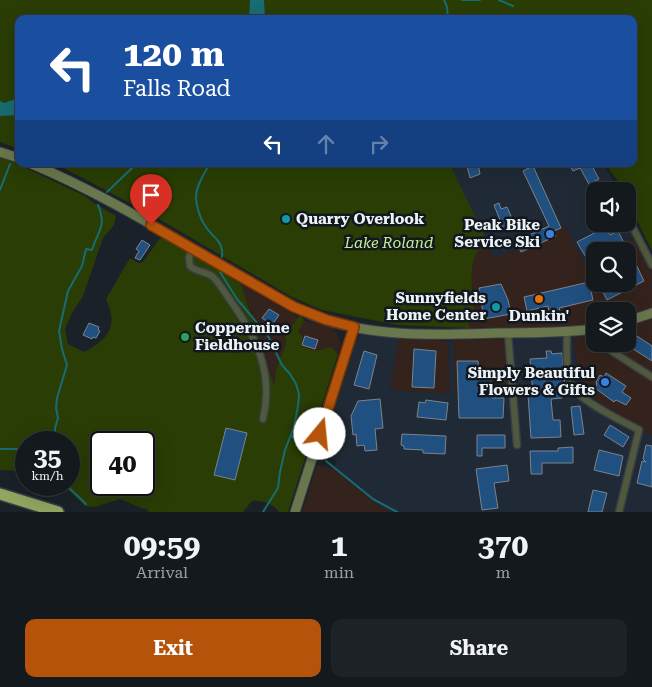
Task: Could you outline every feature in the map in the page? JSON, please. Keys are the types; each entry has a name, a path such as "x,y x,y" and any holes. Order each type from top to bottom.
{"highway":[{"path":"0,494 58,512"}],"main road":[{"path":"0,152 15,157"},
{"path":"38,167 83,188 278,298 303,311 327,320 354,327 408,334 567,332 586,329"},
{"path":"636,319 652,313"},
{"path":"295,512 354,327"}],"street":[{"path":"635,232 652,265"},
{"path":"193,249 190,257 190,266 214,278 237,310 262,356 266,388 264,419"},
{"path":"567,332 570,376 574,388 586,400 639,430 619,512"},
{"path":"508,333 517,445"},
{"path":"613,352 652,377"}],"shaded area":[{"path":"451,167 606,167 613,182 586,182 586,232 636,232 636,226 640,234 623,242 586,242 586,260 583,261 565,225 494,259"},
{"path":"468,203 494,259 565,225 583,261 586,260 586,292 636,292 636,242 623,242 638,235 652,264 652,436 581,391 572,332 526,332 524,327 469,328"},
{"path":"241,284 303,320 334,328 341,344 321,403 276,389"},
{"path":"363,333 399,338 390,390 450,394 448,341 453,340 456,397 517,396 513,339 562,337 573,339 581,391 652,436 652,512 391,512 378,505 334,469 337,460 319,455 357,338"},
{"path":"399,338 448,341 450,394 390,390"},
{"path":"513,339 517,396 455,397 453,340"},
{"path":"317,465 334,469 378,505 391,512 302,512"}],"green space":[{"path":"0,0 652,0 652,251 636,218 636,182 619,182 607,167 637,167 637,15 15,15 15,148 0,142"},
{"path":"0,156 15,163 15,167 23,167 85,196 116,216 114,225 103,238 83,296 72,313 65,329 68,344 84,352 105,337 111,324 110,309 106,299 130,258 139,263 144,261 159,239 166,239 171,244 173,242 241,284 274,385 277,367 286,344 285,335 300,315 304,320 298,332 303,337 301,346 316,351 331,347 338,354 288,512 279,512 271,505 256,501 252,501 243,512 149,512 147,509 120,499 95,507 85,506 75,496 80,496 80,431 15,431 15,471 0,470"},
{"name":"Lake Roland","path":"62,167 451,167 490,248 480,249 476,254 472,267 474,316 473,320 469,320 469,328 397,325 322,310 290,296 147,212"}],"water":[{"path":"250,0 264,0 265,15 249,15"},
{"path":"15,99 15,115 0,116 0,101 4,103"}],"building":[{"path":"467,167 479,167 480,174 470,178"},
{"path":"533,167 561,228 554,231 556,236 521,252 516,241 549,226 523,171"},
{"path":"571,167 593,167 599,179 588,182 580,168 573,171"},
{"path":"499,203 501,209 507,207 515,225 504,230 494,205"},
{"path":"596,232 608,232 610,235 618,232 623,241 586,242 586,257 577,242"},
{"path":"142,240 150,245 140,260 135,258 139,251 136,249"},
{"path":"636,264 644,281 636,285"},
{"path":"586,283 586,292 591,292 593,300 559,308 561,314 550,317 548,306 527,311 524,297"},
{"name":"Sunnyfields Home Center","path":"501,284 508,300 511,314 484,319 479,288"},
{"path":"603,292 623,292 607,300"},
{"path":"269,309 279,315 272,325 262,318"},
{"path":"89,323 99,327 98,330 100,331 96,338 93,337 92,339 83,335"},
{"path":"636,335 652,346 652,361 636,351"},
{"path":"305,336 318,340 315,349 302,345"},
{"path":"414,349 436,351 434,388 412,387"},
{"path":"364,351 377,355 369,389 354,385"},
{"path":"546,351 551,351 552,354 562,353 565,387 561,387 562,398 551,399 553,420 560,420 561,437 531,438 528,395 533,395 530,359 547,358"},
{"path":"457,361 478,361 479,376 491,376 492,398 504,398 503,418 459,418"},
{"path":"606,373 626,386 622,392 631,398 626,405 616,400 614,402 595,388 600,375 604,377"},
{"path":"380,399 383,428 375,429 377,450 365,451 364,445 357,446 356,434 353,435 351,416 358,401"},
{"path":"426,400 448,403 446,420 417,417 419,402 425,403"},
{"path":"580,406 584,434 574,435 571,407"},
{"path":"610,425 629,437 623,447 604,435"},
{"path":"226,428 247,433 235,480 214,475"},
{"path":"402,434 446,436 445,454 423,453 423,450 404,449 404,446 401,445"},
{"path":"477,435 505,435 505,448 482,448 482,456 477,456"},
{"path":"646,445 652,446 652,487 637,483 642,461 646,462 643,459"},
{"path":"573,447 573,463 542,463 542,474 531,474 530,451 558,451 558,448"},
{"path":"599,450 623,456 619,476 594,470"},
{"path":"507,465 509,481 494,483 498,508 482,510 476,469"},
{"path":"593,490 607,493 602,512 588,512"}],"waterway":[{"path":"444,0 448,15"},
{"path":"462,0 480,0"},
{"path":"499,0 513,6"},
{"path":"0,190 10,164"},
{"path":"107,192 132,167"},
{"path":"207,167 197,188 196,201 204,224 220,243 222,257"},
{"path":"55,431 58,418 57,398 67,365 59,331 68,291 82,266 86,249 92,250 101,228 102,218 98,205"},
{"path":"220,272 237,299 268,336 282,365 296,384 299,394 294,427 285,450 278,488 263,512"},
{"path":"292,436 302,447"},
{"path":"0,449 15,449"},
{"path":"326,461 373,499 397,512"},
{"path":"78,496 86,504"}],"place":[{"name":"Quarry Overlook","path":"286,219"},
{"name":"Peak Bike Service Ski","path":"550,234"},
{"name":"Dunkin'","path":"539,299"},
{"name":"Sunnyfields Home Center","path":"496,307"},
{"name":"Coppermine Fieldhouse","path":"185,337"},
{"name":"Simply Beautiful Flowers & Gifts","path":"605,382"}],"route":[{"path":"151,225 294,307 314,316 354,327 320,434"}]}
